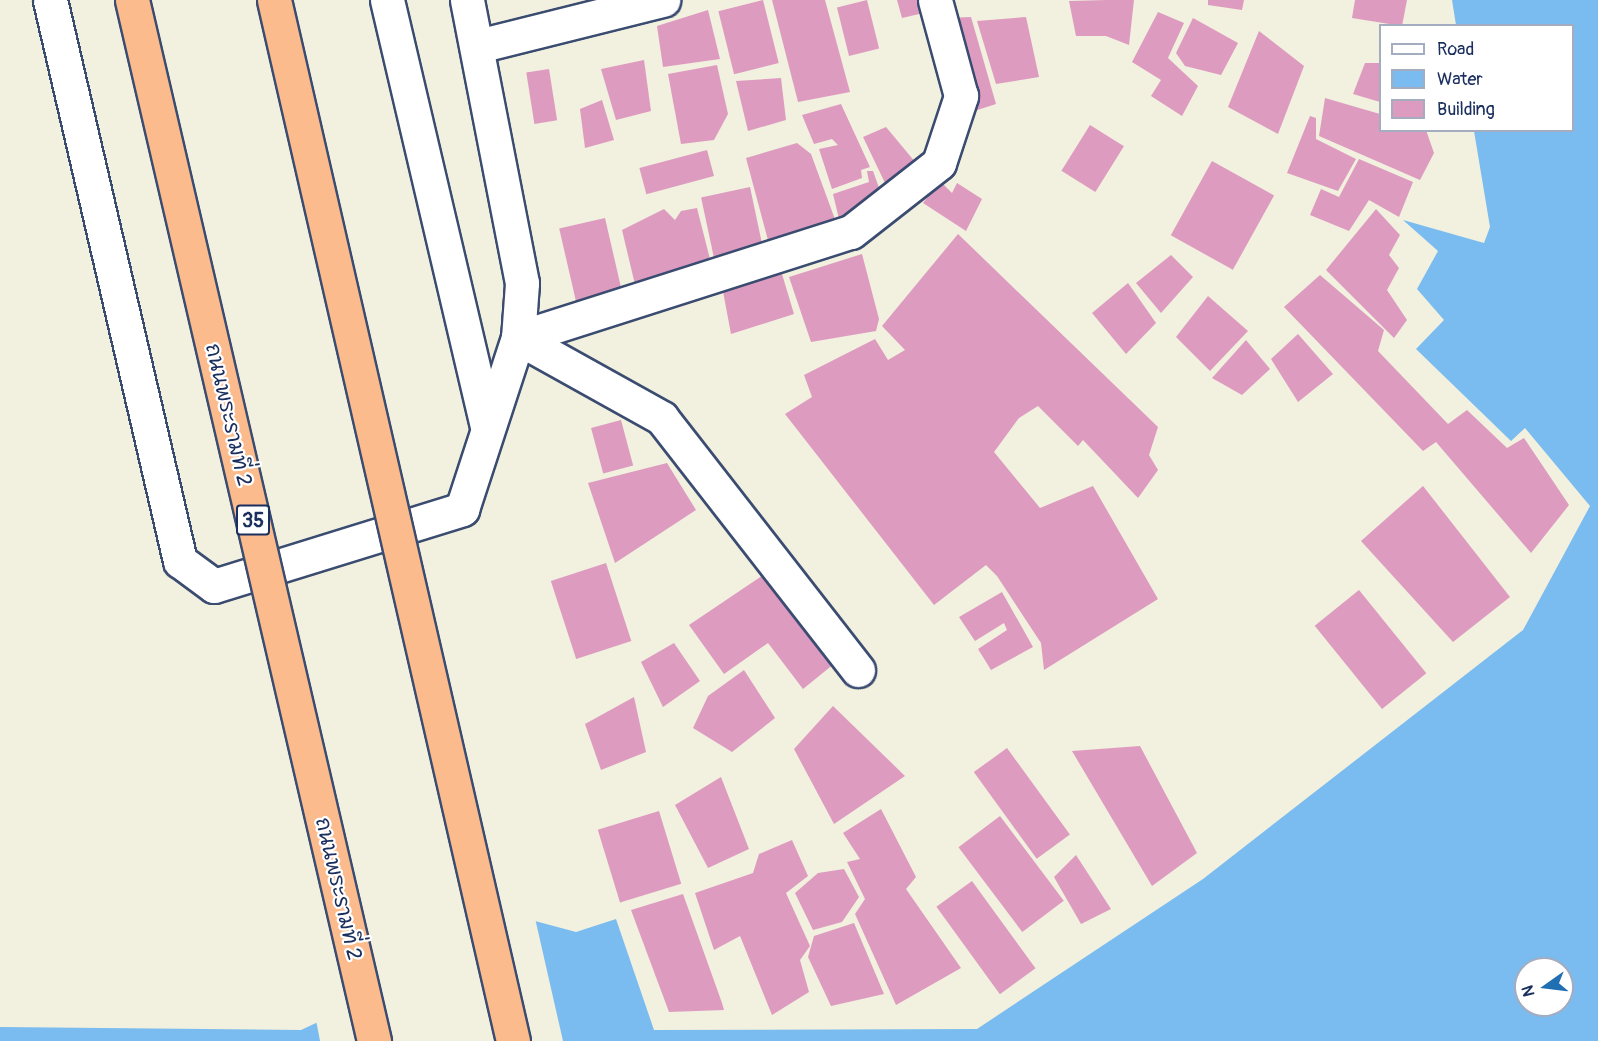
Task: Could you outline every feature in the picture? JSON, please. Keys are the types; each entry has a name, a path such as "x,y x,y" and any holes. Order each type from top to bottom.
{"highway":[{"name":"ถนนพระรามที่ 2","path":"132,0 374,1041"},
{"path":"274,0 513,1041"}],"street":[{"path":"50,0 180,561 214,586 462,509 518,338 522,283 478,46 467,0"},
{"path":"387,0 487,428"},
{"path":"478,46 663,0"},
{"path":"518,338 851,232 939,163 961,96 935,0"},
{"path":"518,338 662,418 858,670"}],"water":[{"path":"1452,0 1598,0 1598,1041 0,1041 0,1027 301,1030 535,921 576,932 616,919 654,1030 977,1029 1203,879 1523,630 1590,506 1525,428 1511,441 1416,349 1444,320 1417,289 1438,251 1403,220 1484,243 1490,227 1474,132 1574,132 1574,24 1456,24"}],"pier":[{"path":"535,918 563,1041 320,1041 316,1020"}],"building":[{"path":"763,0 779,63 734,74 718,11"},
{"path":"772,0 825,0 850,92 798,102"},
{"path":"867,0 879,49 849,56 837,7"},
{"path":"897,0 929,0 932,11 902,18"},
{"path":"1134,0 1129,45 1106,36 1076,36 1069,1"},
{"path":"1208,0 1244,0 1242,10 1208,5"},
{"path":"1355,0 1407,0 1402,24 1352,18"},
{"path":"708,10 720,59 663,67 657,26"},
{"path":"1158,12 1184,23 1168,58 1198,86 1182,116 1151,96 1161,80 1132,62"},
{"path":"971,17 996,104 965,114 946,18"},
{"path":"1026,17 1039,77 996,84 977,21"},
{"path":"1193,18 1238,43 1221,75 1185,66 1176,53"},
{"path":"1259,31 1304,66 1278,134 1228,107"},
{"path":"644,60 651,111 616,120 601,69"},
{"path":"1365,63 1379,63 1379,102 1353,94"},
{"path":"717,65 728,114 714,140 681,144 668,74"},
{"path":"549,69 557,120 534,124 526,73"},
{"path":"781,78 786,120 748,131 736,81"},
{"path":"1325,98 1379,114 1379,132 1427,132 1434,153 1420,180 1319,136"},
{"path":"602,100 614,140 585,148 580,109"},
{"path":"841,104 870,167 861,170 862,178 832,189 819,149 838,145 832,139 814,144 802,115"},
{"path":"1310,116 1316,118 1316,139 1356,159 1338,191 1287,173"},
{"path":"1090,125 1124,146 1095,192 1061,171"},
{"path":"886,127 916,163 885,183 863,137"},
{"path":"797,143 811,154 836,222 769,244 746,158"},
{"path":"707,150 714,176 646,194 639,168"},
{"path":"1359,159 1413,182 1399,217 1369,200 1349,231 1310,215 1321,189 1339,197"},
{"path":"1212,161 1274,195 1233,270 1171,235"},
{"path":"867,171 873,171 882,196 839,219 833,194 869,182"},
{"path":"940,181 952,193 957,183 982,199 966,231 923,203"},
{"path":"750,187 763,248 714,258 701,197"},
{"path":"697,208 713,271 637,293 622,230 664,209 675,220 681,211"},
{"path":"1376,209 1400,235 1389,255 1399,268 1387,290 1407,320 1394,338 1326,270"},
{"path":"605,218 623,298 578,308 559,229"},
{"path":"958,234 1158,427 1149,455 1158,470 1138,498 1083,440 1078,446 1038,406 1019,418 994,452 1040,508 1093,486 1158,599 1044,670 1041,643 997,576 986,565 934,605 785,414 812,397 804,375 875,339 888,360 905,350 882,326"},
{"path":"862,254 879,319 876,331 811,342 789,277"},
{"path":"1171,255 1193,277 1161,313 1136,283"},
{"path":"782,274 794,314 731,334 722,286"},
{"path":"1320,275 1384,330 1378,351 1448,424 1467,410 1507,448 1524,438 1569,505 1531,553 1436,442 1423,451 1284,307"},
{"path":"1128,283 1156,323 1126,354 1092,313"},
{"path":"1208,296 1248,331 1210,371 1176,337"},
{"path":"1298,334 1333,374 1298,402 1271,359"},
{"path":"1246,340 1270,369 1242,395 1212,378"},
{"path":"621,420 633,465 603,473 591,428"},
{"path":"667,463 696,510 615,563 588,483"},
{"path":"1423,486 1510,597 1453,642 1361,541"},
{"path":"606,563 631,641 576,659 551,581"},
{"path":"769,571 840,659 803,689 768,643 724,674 689,625"},
{"path":"1359,590 1426,673 1382,709 1315,626"},
{"path":"1002,592 1033,647 991,670 978,649 1007,630 1004,623 975,641 959,617"},
{"path":"674,643 700,681 663,707 641,662"},
{"path":"744,670 775,718 732,752 693,728 708,696"},
{"path":"634,697 646,752 601,770 585,724"},
{"path":"833,706 905,776 834,824 794,749"},
{"path":"1140,746 1197,853 1152,886 1072,751"},
{"path":"1007,748 1070,835 1037,859 974,772"},
{"path":"721,777 749,849 708,868 675,805"},
{"path":"881,809 916,877 906,889 961,968 896,1005 855,914 865,899 847,862 860,859 843,833"},
{"path":"659,811 681,884 620,902 598,830"},
{"path":"1000,816 1064,901 1022,932 958,847"},
{"path":"792,840 808,876 786,893 810,946 800,960 809,992 772,1015 740,936 714,950 695,893 753,873 759,854"},
{"path":"1076,855 1111,909 1081,924 1054,877"},
{"path":"844,869 859,897 842,922 813,930 795,893 818,873"},
{"path":"972,881 1035,968 1000,994 936,907"},
{"path":"683,894 724,1010 669,1012 631,910"},
{"path":"854,923 884,994 831,1006 808,957 814,936"}]}
